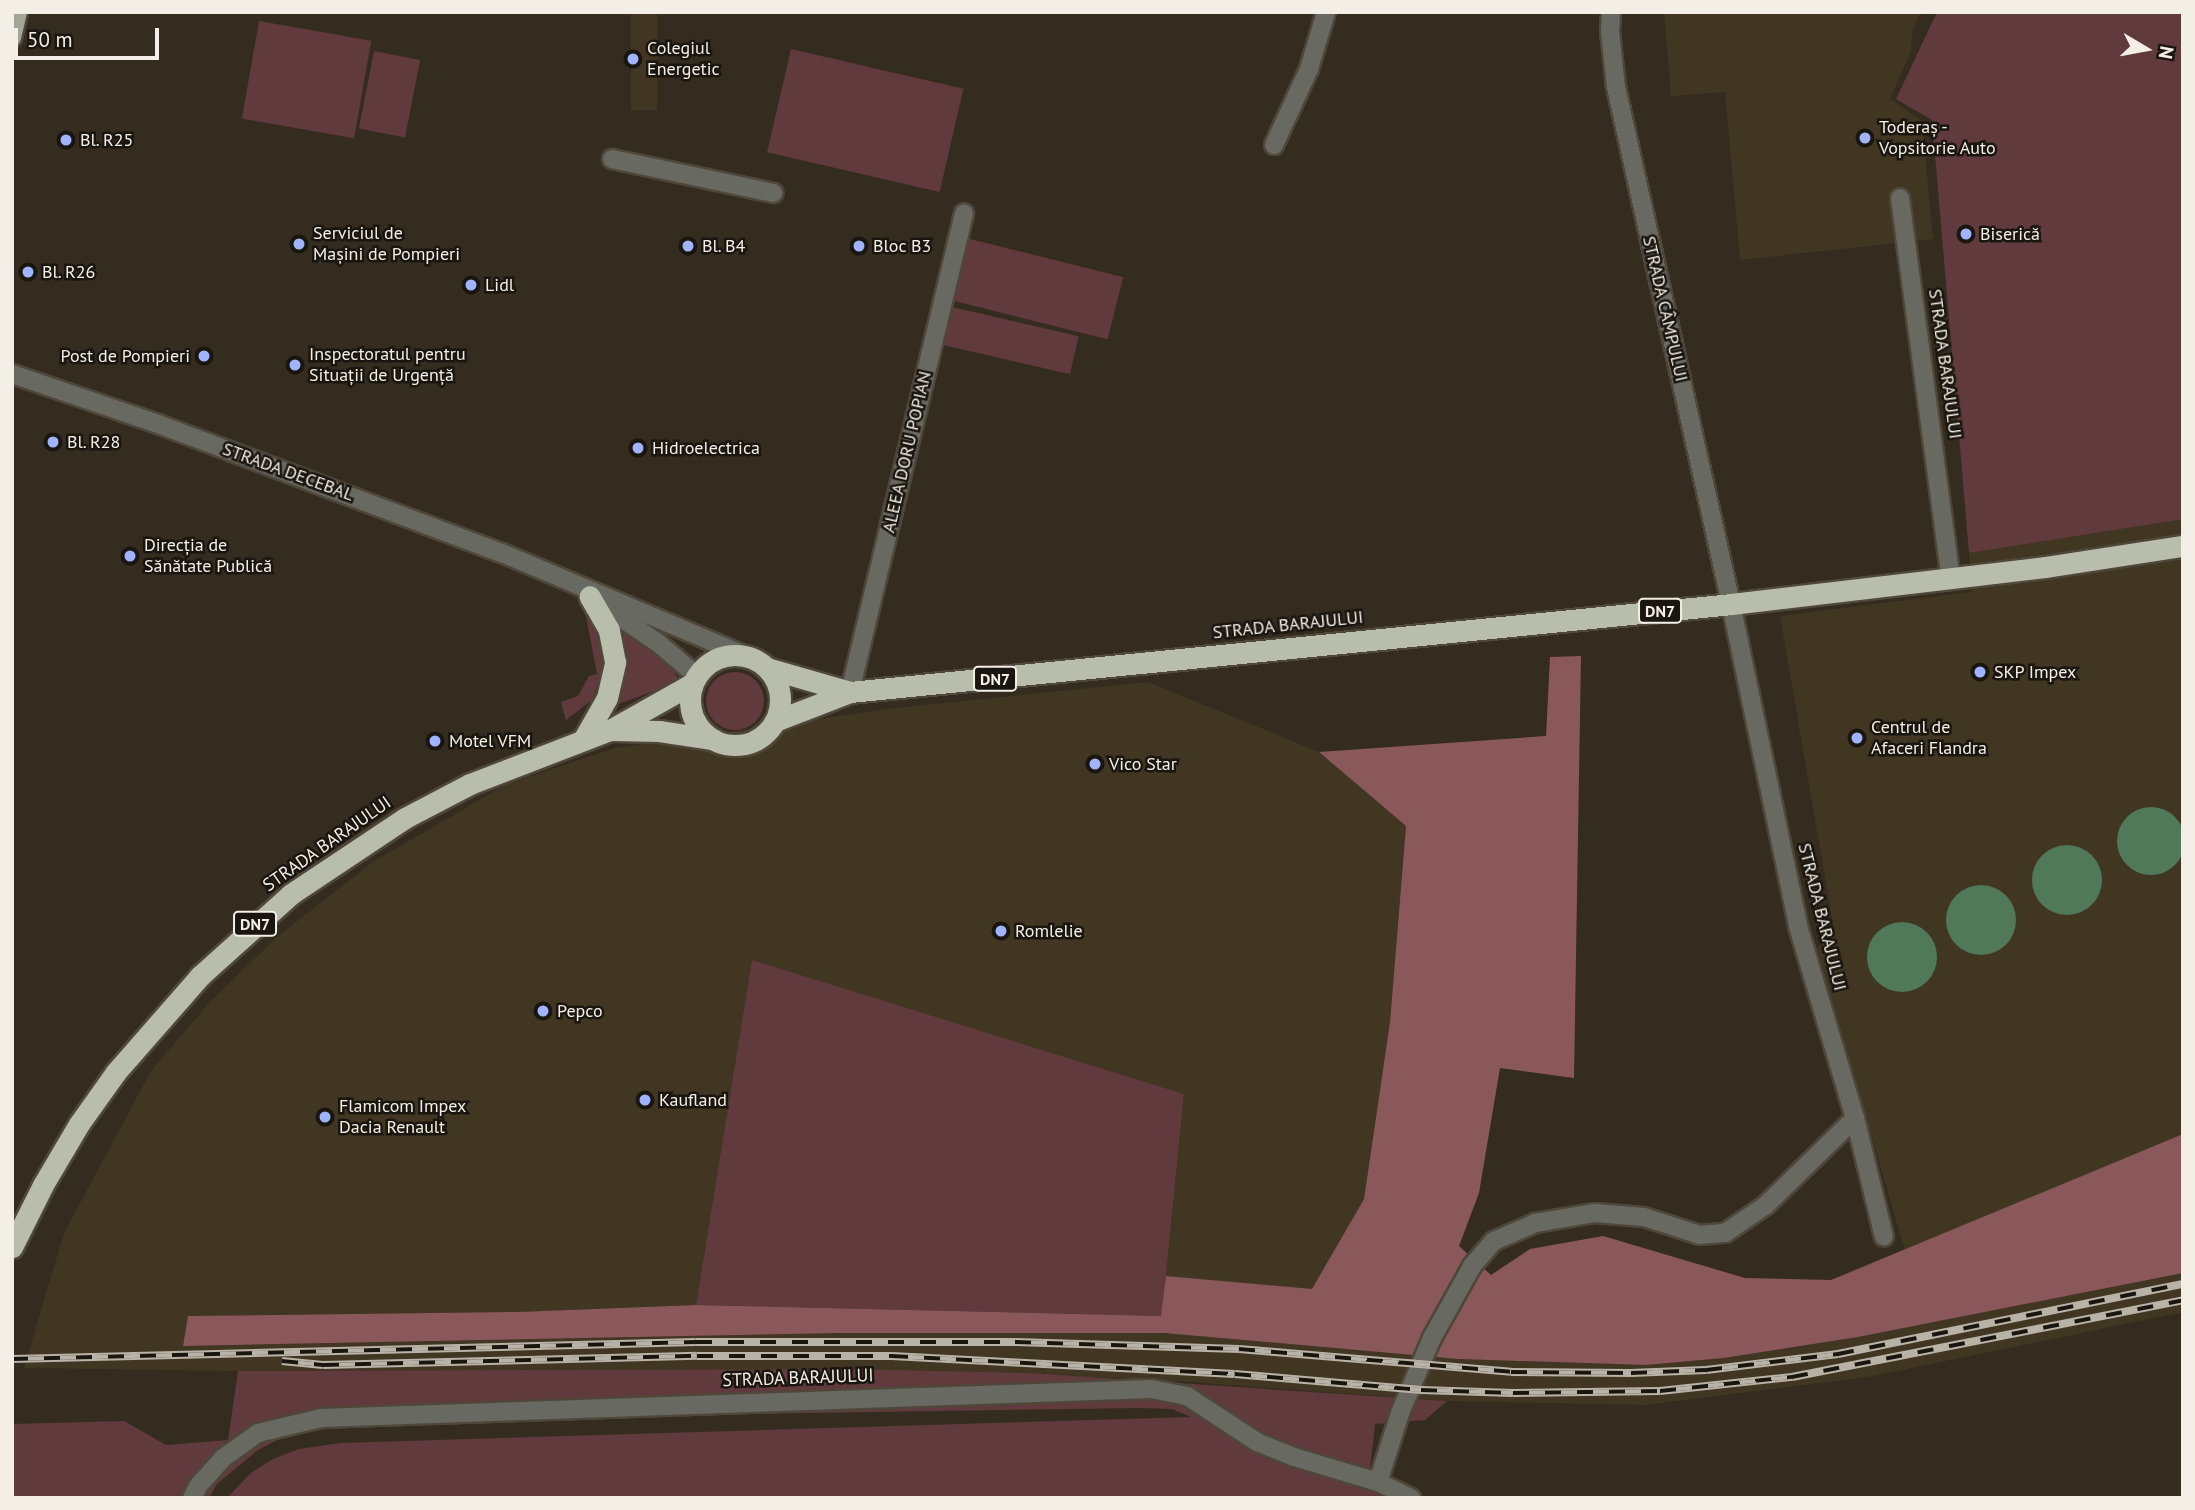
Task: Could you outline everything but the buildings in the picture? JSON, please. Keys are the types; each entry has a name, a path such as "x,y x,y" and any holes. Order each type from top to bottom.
{"highway":[{"name":"STRADA BARAJULUI","path":"775,721 850,692 1731,604 1951,578 2183,546"},
{"path":"583,740 607,698 615,662 609,630 589,596"},
{"name":"DN7","path":"695,679 721,657 736,655 759,663"},
{"name":"STRADA BARAJULUI","path":"759,663 850,692"},
{"path":"759,663 780,693 775,721"},
{"name":"STRADA BARAJULUI","path":"12,1247 43,1185 79,1124 116,1072 200,976 249,929 328,867 405,818 470,784 610,730 695,679"},
{"path":"695,679 691,708 694,721 712,739"},
{"name":"DN7","path":"712,739 731,746 744,745 757,740 775,721"},
{"name":"STRADA BARAJULUI","path":"610,730 659,731 712,739"}],"main road":[{"path":"12,38 18,12"}],"street":[{"path":"1274,145 1309,69 1326,12"},
{"name":"STRADA CÂMPULUI","path":"1611,12 1610,32 1616,87 1731,604"},
{"path":"612,159 773,193"},
{"name":"STRADA BARAJULUI","path":"1900,198 1951,578"},
{"name":"ALEEA DORU POPIAN","path":"850,692 964,213"},
{"name":"STRADA DECEBAL","path":"14,373 369,502 557,576 759,663"},
{"name":"STRADA DECEBAL","path":"557,576 658,643 695,679"},
{"name":"STRADA BARAJULUI","path":"1731,604 1798,926 1856,1118 1884,1237"},
{"path":"1378,1482 1401,1413 1432,1338 1472,1266 1494,1241 1535,1223 1595,1213 1644,1217 1700,1235 1725,1233 1766,1205 1856,1118"},
{"name":"STRADA BARAJULUI","path":"192,1498 198,1486 223,1458 258,1433 321,1418 1151,1389 1187,1396 1257,1442 1294,1457 1378,1482 1411,1498"}],"shaded area":[{"path":"631,12 657,12 657,110 631,110"},
{"path":"1664,12 1921,12 1912,31 1911,51 1890,99 1922,121 1933,239 1740,260 1725,92 1671,96"},
{"path":"1937,12 2183,12 2183,519 1969,553 1932,120 1896,99"},
{"path":"259,21 371,41 354,138 242,118"},
{"path":"791,49 963,89 940,192 767,152"},
{"path":"374,51 420,60 405,138 359,129"},
{"path":"966,238 1123,277 1108,339 951,300"},
{"path":"952,307 1079,336 1070,374 943,345"},
{"path":"2183,516 2183,1134 1905,1251 1817,948 1835,935 1780,616 1971,592 1969,553"},
{"path":"585,611 592,616 599,631 604,667 592,700 566,720 561,702 578,696 589,676 597,674"},
{"path":"619,630 671,666 678,679 673,684 616,705 622,678"},
{"path":"1581,656 1574,1078 1500,1068 1479,1193 1459,1246 1491,1275 1530,1249 1603,1236 1745,1278 1831,1280 2183,1134 2183,1273 1858,1337 1724,1358 1646,1365 1458,1359 1164,1333 840,1333 183,1346 188,1316 518,1312 696,1305 1161,1316 1166,1276 1312,1289 1364,1199 1390,1022 1406,826 1319,752 1546,736 1550,657"},
{"path":"729,672 741,672 756,680 764,695 764,707 756,722 741,730 729,730 714,722 706,707 706,695 714,680"},
{"path":"1148,682 1319,752 1406,826 1390,1022 1364,1199 1312,1290 1166,1276 1184,1094 752,961 696,1305 518,1312 188,1316 183,1346 840,1333 1164,1333 1458,1359 1646,1365 1724,1358 1858,1337 2183,1273 2183,1312 1868,1377 1646,1405 1448,1401 1161,1380 842,1369 238,1371 24,1368 64,1233 151,1071 208,1004 278,936 373,862 505,785 615,748 896,708"},
{"path":"2144,807 2158,807 2170,812 2180,822 2185,841 2180,860 2170,870 2158,875 2144,875 2132,870 2122,860 2117,848 2117,834 2122,822 2132,812"},
{"path":"2067,845 2092,855 2102,880 2092,905 2067,915 2042,905 2032,880 2042,855"},
{"path":"1981,885 2006,895 2016,920 2006,945 1981,955 1956,945 1946,920 1956,895"},
{"path":"1902,922 1927,932 1937,957 1927,982 1902,992 1877,982 1867,957 1877,932"},
{"path":"752,960 1184,1094 1162,1316 696,1305"},
{"path":"842,1369 1028,1373 1447,1401 1425,1420 1375,1424 1368,1487 1390,1498 227,1498 251,1473 273,1459 299,1449 340,1443 1191,1417 1172,1409 1140,1408 739,1414 348,1426 287,1435 258,1450 217,1484 209,1498 12,1498 12,1424 124,1421 166,1445 228,1440 238,1371"}],"railway":[{"path":"12,1359 696,1342 1015,1342 1239,1349 1511,1372 1631,1373 1706,1370 1838,1354 2183,1284"},
{"path":"282,1361 323,1365 697,1356 892,1356 1235,1374 1421,1390 1513,1393 1660,1391 1792,1377 2183,1300"}],"place":[{"name":"Colegiul Energetic","path":"633,59"},
{"name":"Toderaș - Vopsitorie Auto","path":"1865,138"},
{"name":"Bl. R25","path":"66,140"},
{"name":"Biserică","path":"1966,234"},
{"name":"Serviciul de Mașini de Pompieri","path":"299,244"},
{"name":"Bl. B4","path":"688,246"},
{"name":"Bloc B3","path":"859,246"},
{"name":"Bl. R26","path":"28,272"},
{"name":"Lidl","path":"471,285"},
{"name":"Post de Pompieri","path":"204,356"},
{"name":"Inspectoratul pentru Situații de Urgență","path":"295,365"},
{"name":"Bl. R28","path":"53,442"},
{"name":"Hidroelectrica","path":"638,448"},
{"name":"Direcția de Sănătate Publică","path":"130,556"},
{"name":"SKP Impex","path":"1980,672"},
{"name":"Centrul de Afaceri Flandra","path":"1857,738"},
{"name":"Motel VFM","path":"435,741"},
{"name":"Vico Star","path":"1095,764"},
{"name":"Romlelie","path":"1001,931"},
{"name":"Pepco","path":"543,1011"},
{"name":"Kaufland","path":"645,1100"},
{"name":"Flamicom Impex Dacia Renault","path":"325,1117"}]}
